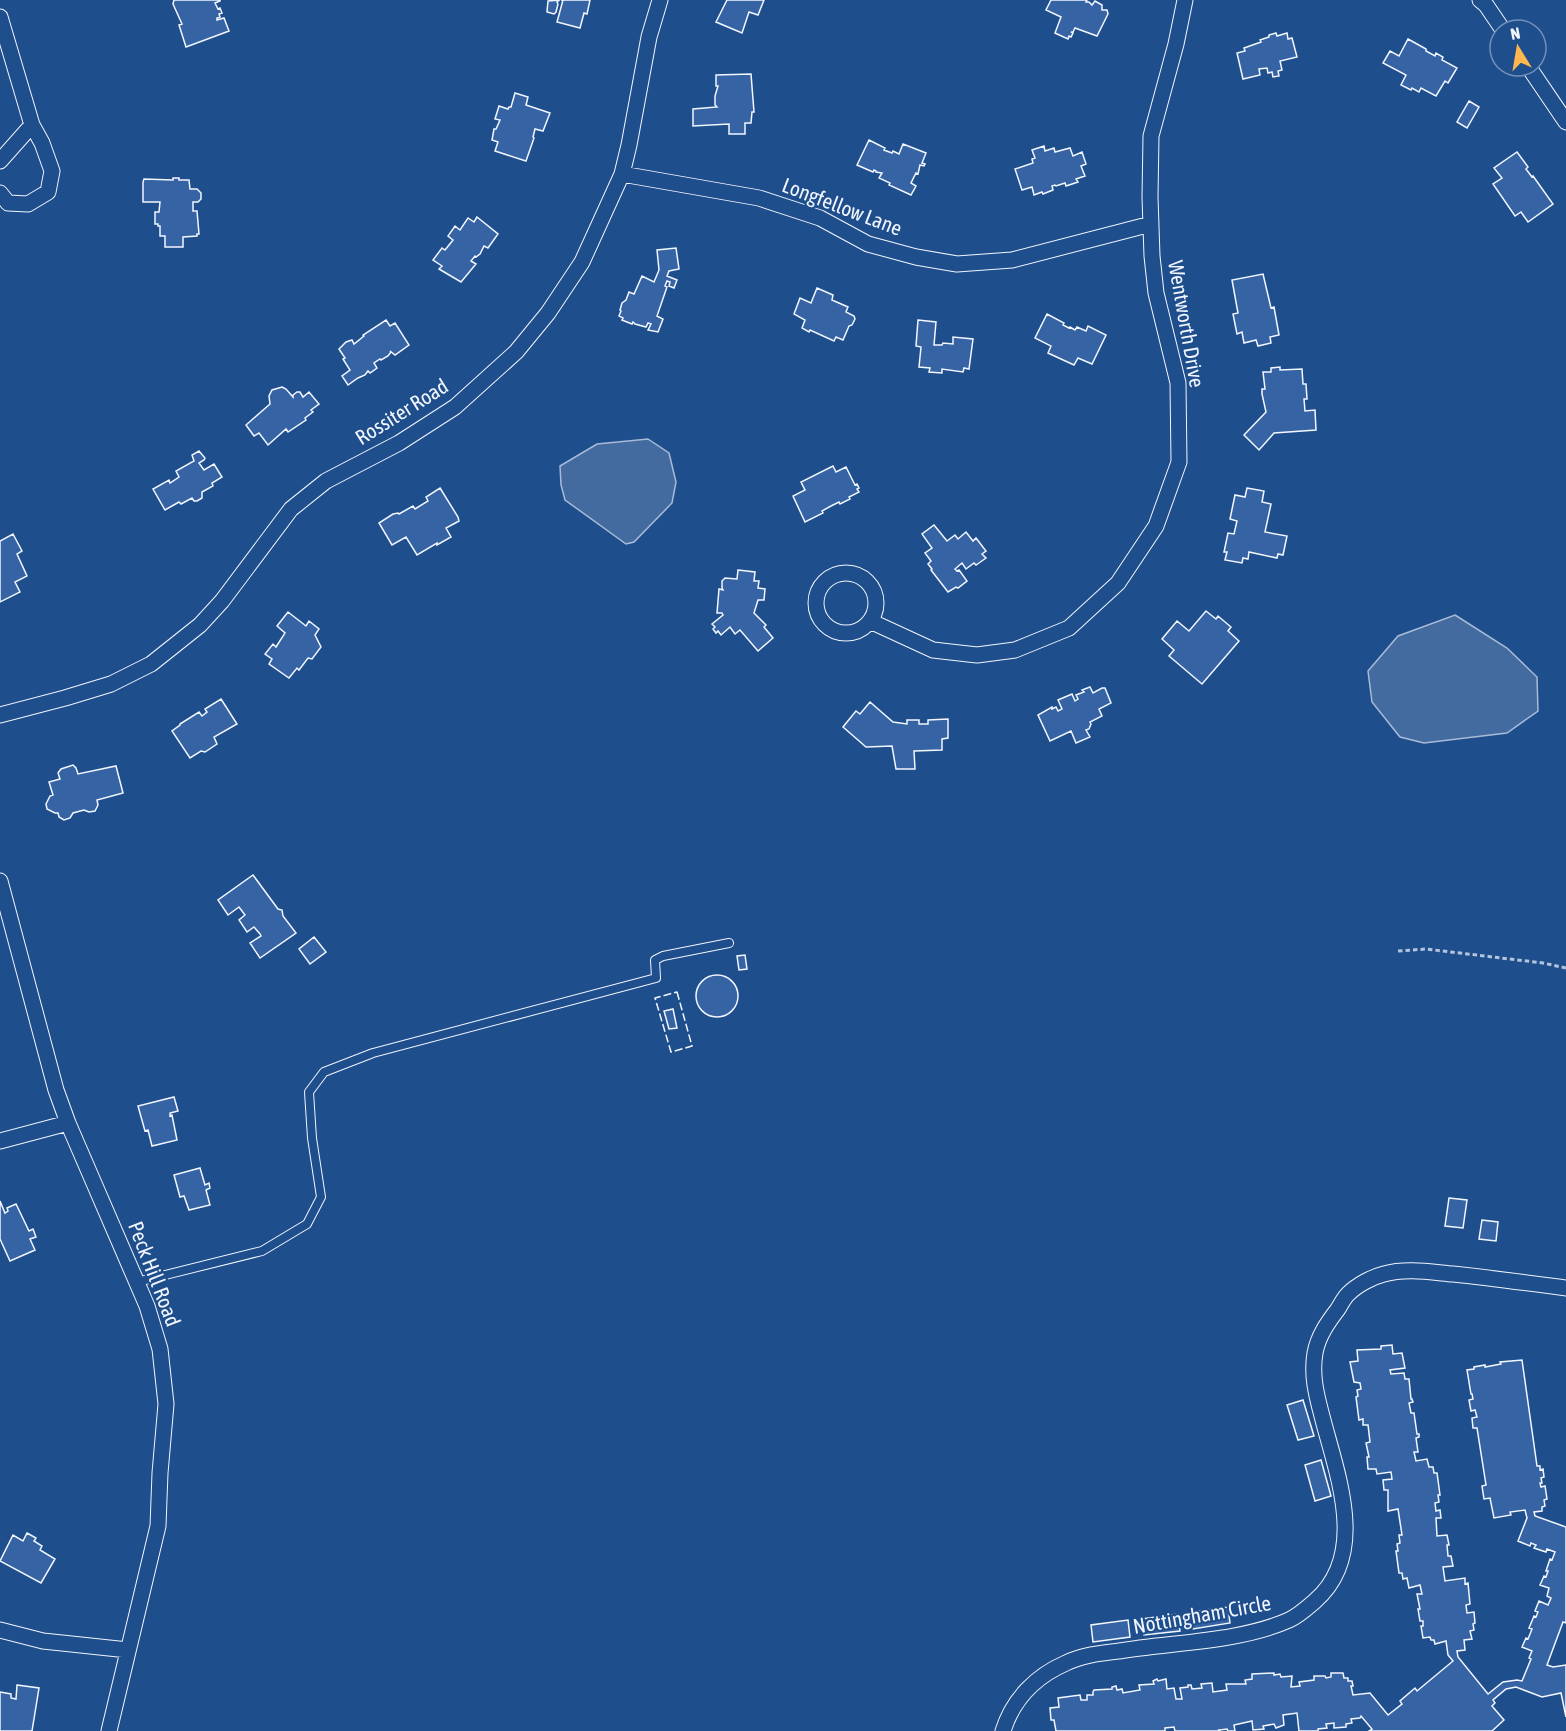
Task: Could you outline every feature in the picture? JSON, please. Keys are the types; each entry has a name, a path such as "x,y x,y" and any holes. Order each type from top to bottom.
{"street":[{"name":"Rossiter Road","path":"0,715 111,684 151,664 200,625 222,601 291,509 326,481 399,443 455,407 516,352 548,313 586,255 622,174 650,37 660,0"},
{"name":"Wentworth Drive","path":"870,621 933,650 977,655 1015,650 1069,628 1118,583 1156,526 1179,462 1178,383 1156,293 1151,224 1151,136 1176,45 1185,0"},
{"path":"1480,0 1495,18"},
{"path":"0,17 32,124 52,171 48,192 28,204 8,203 0,193"},
{"path":"1536,78 1566,122"},
{"path":"0,161 32,124"},
{"name":"Longfellow Lane","path":"622,174 759,198 820,218 868,244 916,257 957,264 1012,260 1151,224"},
{"name":"Peck Hill Road","path":"0,881 56,1090 147,1306 160,1349 166,1404 158,1526 128,1650 112,1731"},
{"path":"0,1141 68,1123"},
{"name":"Nottingham Circle","path":"1003,1731 1008,1715 1022,1694 1042,1675 1067,1662 1153,1645 1215,1638 1258,1630 1291,1619 1317,1599 1335,1577 1343,1556 1346,1533 1345,1513 1337,1472 1313,1382 1315,1352 1325,1325 1348,1294 1371,1279 1385,1274 1417,1271 1566,1288"},
{"path":"0,1630 43,1641 128,1650"}],"lane":[{"path":"137,1282 262,1251 307,1224 321,1197 312,1138 309,1092 324,1072 373,1053 656,978 655,960 663,956 729,943"}],"path":[{"path":"1398,951 1426,949 1543,963 1566,968"}],"water":[{"path":"648,439 669,453 676,482 672,503 634,542 626,544 565,500 560,466 597,444"},
{"path":"1455,615 1507,648 1537,677 1538,711 1507,733 1424,743 1400,737 1372,702 1368,671 1398,636"}],"building":[{"path":"174,0 220,0 215,3 222,13 219,14 220,17 217,20 224,18 229,31 186,47 179,25 182,24 173,4"},
{"path":"560,0 557,2 554,14 547,12 548,1"},
{"path":"563,0 590,0 587,14 584,13 580,28 557,22"},
{"path":"727,0 764,0 758,15 749,12 742,33 716,22"},
{"path":"1051,0 1087,0 1086,2 1092,5 1095,1 1102,5 1102,10 1107,10 1108,14 1097,36 1075,28 1068,39 1055,33 1061,17 1046,10"},
{"path":"1276,33 1277,36 1287,33 1288,39 1292,38 1297,57 1280,61 1282,70 1278,71 1279,76 1273,77 1272,72 1268,73 1267,68 1259,69 1260,75 1243,79 1237,53 1245,51 1244,48"},
{"path":"1408,39 1435,56 1436,53 1443,57 1442,60 1457,68 1448,83 1445,81 1436,96 1421,88 1419,92 1401,85 1406,75 1383,63 1390,51 1399,56"},
{"path":"751,74 754,112 752,112 751,123 745,123 745,134 729,134 729,124 693,126 693,109 717,107 715,105 718,86 716,86 716,75"},
{"path":"515,93 528,97 526,105 550,113 543,131 535,129 526,161 495,151 498,142 492,140 494,129 500,120 495,119 499,106 508,109 511,107"},
{"path":"1469,101 1479,107 1467,128 1457,122"},
{"path":"869,140 892,153 893,151 899,154 903,144 926,153 922,163 925,164 924,166 920,165 918,174 916,173 911,183 916,186 911,195 879,178 882,173 857,165"},
{"path":"1044,146 1045,151 1054,148 1055,152 1070,148 1073,156 1082,152 1086,164 1081,166 1085,176 1076,179 1078,182 1066,186 1065,183 1052,186 1053,190 1043,194 1042,192 1034,195 1032,187 1022,190 1015,169 1033,163 1032,159 1035,158 1032,150"},
{"path":"1517,152 1528,167 1526,169 1553,204 1528,222 1521,212 1515,216 1493,184 1502,178 1494,168"},
{"path":"173,178 189,180 190,189 197,189 201,193 201,199 193,202 193,211 197,211 199,234 183,237 183,247 165,247 165,236 160,236 160,226 155,224 155,212 159,212 160,202 143,202 144,179 173,180"},
{"path":"477,217 498,234 488,248 484,246 480,254 471,261 476,264 461,282 439,269 442,266 433,260 442,248 445,250 453,240 448,236 455,226 460,230 468,218 474,222"},
{"path":"676,248 679,269 669,271 667,276 677,280 674,288 669,286 670,282 667,281 665,286 667,287 657,316 663,319 658,332 648,330 651,324 648,323 646,327 622,320 623,318 619,316 622,303 629,292 634,294 642,276 654,282 659,270 657,250"},
{"path":"1263,274 1271,308 1274,307 1279,335 1270,337 1271,343 1258,346 1256,340 1244,343 1242,332 1237,334 1233,314 1238,313 1232,280"},
{"path":"817,288 833,295 832,300 848,307 846,312 854,316 855,319 843,340 836,337 834,341 810,330 809,332 802,328 805,320 794,314 800,298 811,303"},
{"path":"1047,314 1069,328 1075,330 1077,327 1086,331 1088,326 1106,335 1092,364 1078,358 1074,365 1048,353 1051,346 1035,338"},
{"path":"386,320 390,326 395,323 409,345 395,355 390,351 388,356 374,363 377,368 370,373 368,371 348,385 342,376 350,370 339,349 352,340 354,344"},
{"path":"918,320 936,322 934,345 953,344 953,337 973,339 969,369 964,368 963,372 942,369 942,373 929,372 930,368 919,367 921,347 916,346"},
{"path":"1280,367 1280,370 1302,369 1303,384 1306,384 1305,411 1315,410 1316,430 1274,433 1259,450 1244,435 1266,412 1262,394 1262,389 1265,389 1263,372 1271,372 1271,368"},
{"path":"282,387 293,397 297,392 300,392 303,397 309,392 319,404 311,410 313,412 305,418 306,420 288,432 286,429 268,445 259,433 254,436 246,425 270,404 269,396 272,390"},
{"path":"199,451 205,458 199,463 204,470 214,464 222,477 202,492 202,498 197,501 192,498 165,510 153,489 179,477 176,471 194,461 192,455"},
{"path":"833,466 836,472 846,467 855,485 857,484 859,492 805,522 793,496 805,490 801,482"},
{"path":"440,488 459,521 446,528 451,537 417,555 406,537 392,545 379,523 413,506 415,509 428,501 426,497"},
{"path":"1247,488 1264,491 1262,502 1271,504 1265,532 1287,536 1283,555 1278,554 1277,558 1249,552 1248,559 1243,558 1242,563 1225,560 1227,552 1224,552 1228,533 1234,534 1237,521 1230,519 1235,495 1245,497"},
{"path":"934,525 947,541 955,535 958,539 966,532 973,541 976,538 986,551 982,554 986,558 976,565 974,563 966,569 962,563 955,569 959,570 967,581 948,592 931,570 928,564 931,561 925,553 932,548 922,534"},
{"path":"13,534 22,551 17,554 27,576 15,582 20,592 0,602 0,541"},
{"path":"738,570 755,572 754,581 759,581 758,588 765,589 764,600 758,600 754,613 766,625 764,627 773,638 758,651 740,630 735,634 730,627 721,635 713,629 715,627 712,624 723,615 717,613 719,589 723,590 722,581 725,578 737,579"},
{"path":"1206,611 1216,619 1218,616 1231,627 1228,631 1239,641 1202,684 1169,656 1174,650 1162,639 1177,621 1189,631"},
{"path":"288,612 306,626 309,621 319,629 315,635 321,647 312,659 308,658 289,678 269,664 272,659 265,654 273,644 276,647 285,633 277,626"},
{"path":"1090,687 1093,693 1105,688 1111,703 1099,709 1102,716 1090,722 1089,729 1086,730 1090,737 1076,743 1071,731 1050,741 1038,715 1052,707 1052,709 1056,707 1058,711 1062,709 1058,700 1072,694 1075,701 1078,699 1076,695"},
{"path":"221,699 237,724 214,737 217,744 190,758 172,731 199,712 202,716 207,712 205,709"},
{"path":"870,702 893,722 907,724 907,720 919,720 919,724 928,724 928,720 948,719 948,738 942,739 942,750 914,751 915,769 896,769 892,746 866,747 843,727 856,711 860,714"},
{"path":"73,765 78,774 116,766 123,793 97,800 98,805 95,811 84,810 73,813 70,818 64,820 59,817 58,813 47,809 46,804 53,795 49,782 60,779 58,773 61,769"},
{"path":"253,875 278,909 282,910 283,916 296,933 260,958 250,943 261,936 260,934 254,927 247,932 239,920 245,915 239,907 228,915 218,900"},
{"path":"314,937 326,952 310,964 299,949"},
{"path":"745,955 747,969 739,970 737,956"},
{"path":"717,975 732,981 738,996 732,1011 717,1017 702,1011 696,996 702,981"},
{"path":"673,1009 677,1028 669,1029 664,1011"},
{"path":"174,1097 178,1111 170,1113 170,1116 172,1115 177,1140 152,1146 138,1106"},
{"path":"200,1168 205,1185 209,1183 210,1188 206,1190 210,1205 189,1210 184,1196 180,1197 174,1175"},
{"path":"1449,1198 1467,1200 1463,1228 1445,1226"},
{"path":"0,1201 5,1213 8,1211 7,1208 16,1204 29,1231 33,1229 36,1237 30,1239 35,1250 10,1261 0,1239"},
{"path":"1482,1220 1498,1222 1496,1241 1479,1239"},
{"path":"1392,1345 1393,1354 1402,1353 1405,1368 1390,1370 1391,1374 1404,1373 1405,1379 1409,1379 1413,1402 1409,1403 1411,1413 1414,1413 1417,1434 1419,1434 1416,1438 1418,1452 1414,1452 1416,1461 1427,1459 1429,1467 1433,1467 1434,1473 1437,1473 1440,1495 1438,1495 1439,1502 1435,1503 1436,1511 1440,1510 1441,1518 1436,1518 1437,1536 1447,1535 1448,1556 1451,1556 1453,1566 1443,1567 1445,1581 1465,1578 1465,1584 1468,1583 1470,1604 1466,1605 1467,1613 1474,1612 1475,1623 1473,1624 1474,1630 1470,1631 1472,1639 1464,1640 1465,1650 1457,1651 1458,1657 1488,1694 1503,1682 1522,1681 1532,1651 1522,1647 1532,1629 1529,1628 1538,1612 1535,1611 1539,1601 1548,1605 1551,1598 1547,1596 1549,1588 1540,1585 1544,1576 1546,1577 1550,1559 1552,1560 1555,1552 1547,1549 1546,1552 1534,1548 1536,1545 1531,1543 1530,1546 1518,1541 1527,1518 1525,1510 1510,1512 1511,1515 1494,1518 1490,1498 1484,1499 1482,1486 1486,1485 1477,1428 1473,1428 1472,1418 1477,1417 1475,1410 1471,1411 1469,1400 1473,1399 1467,1370 1501,1364 1500,1362 1522,1360 1537,1466 1540,1466 1540,1470 1543,1469 1544,1477 1541,1478 1542,1483 1540,1483 1541,1487 1545,1486 1547,1499 1544,1500 1545,1506 1542,1507 1542,1511 1534,1512 1535,1516 1566,1527 1566,1623 1563,1622 1547,1665 1553,1667 1566,1665 1566,1717 1561,1693 1542,1697 1516,1687 1506,1689 1493,1700 1495,1703 1492,1706 1504,1720 1492,1731 1369,1731 1372,1729 1361,1716 1351,1719 1352,1723 1346,1724 1346,1727 1334,1728 1334,1723 1326,1724 1327,1728 1318,1729 1318,1731 1299,1731 1297,1713 1283,1715 1284,1725 1276,1728 1274,1724 1263,1726 1264,1729 1253,1730 1252,1721 1234,1725 1235,1731 1227,1729 1175,1731 1174,1727 1165,1728 1165,1731 1056,1731 1054,1720 1051,1720 1050,1708 1059,1707 1058,1698 1080,1695 1081,1700 1087,1700 1087,1695 1093,1695 1094,1690 1112,1689 1116,1686 1117,1690 1122,1689 1123,1693 1140,1690 1139,1685 1154,1684 1153,1681 1157,1679 1158,1681 1166,1679 1167,1689 1174,1688 1176,1699 1182,1699 1180,1688 1188,1687 1188,1685 1191,1685 1192,1689 1202,1688 1201,1684 1212,1683 1213,1692 1227,1690 1226,1684 1246,1684 1245,1680 1252,1679 1252,1674 1274,1673 1274,1675 1280,1674 1281,1677 1292,1676 1291,1687 1300,1686 1299,1682 1314,1680 1314,1676 1325,1676 1326,1678 1331,1677 1331,1673 1343,1673 1344,1678 1352,1681 1353,1695 1370,1693 1388,1715 1402,1704 1400,1701 1415,1688 1417,1691 1453,1661 1448,1655 1446,1641 1435,1644 1430,1637 1423,1638 1421,1626 1423,1626 1423,1621 1420,1621 1417,1594 1422,1594 1420,1585 1409,1588 1407,1578 1403,1579 1402,1573 1399,1573 1396,1551 1398,1551 1397,1544 1400,1543 1399,1535 1402,1535 1398,1509 1388,1511 1388,1490 1384,1490 1383,1480 1392,1479 1391,1472 1377,1474 1376,1469 1368,1469 1367,1457 1369,1457 1366,1443 1370,1442 1368,1425 1363,1425 1363,1419 1359,1420 1356,1397 1358,1396 1357,1390 1361,1389 1360,1383 1354,1382 1350,1362 1358,1361 1357,1350 1381,1349 1381,1346"},
{"path":"1303,1400 1314,1436 1298,1440 1287,1405"},
{"path":"1321,1460 1331,1496 1315,1501 1305,1465"},
{"path":"27,1533 36,1538 34,1541 42,1546 40,1550 55,1559 41,1583 0,1561 13,1535 23,1541"},
{"path":"1228,1607 1230,1623 1193,1629 1191,1612"},
{"path":"1178,1614 1180,1631 1144,1635 1142,1619"},
{"path":"1128,1620 1130,1637 1093,1642 1091,1625"},
{"path":"17,1685 39,1688 32,1731 0,1731 0,1692 11,1694 11,1698 16,1699"}],"fence":[{"path":"677,992 692,1046 671,1052 655,998 677,992"}]}
